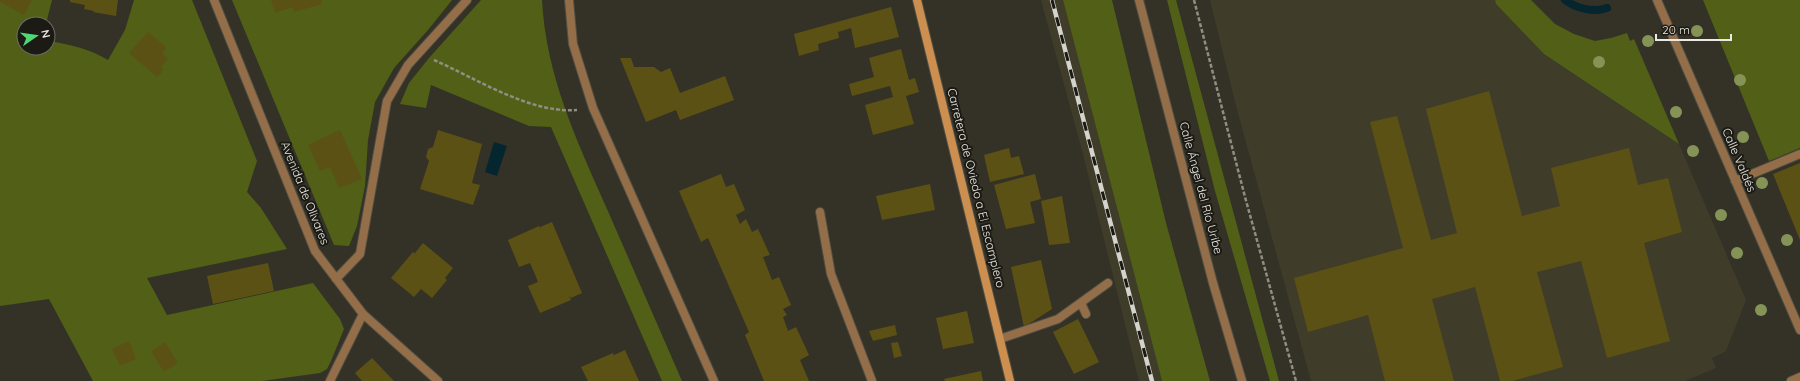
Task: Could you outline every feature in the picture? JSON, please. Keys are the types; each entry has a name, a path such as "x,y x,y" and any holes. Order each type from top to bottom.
{"main road":[{"name":"Carretera de Oviedo a El Escamplero","path":"917,0 1010,381"}],"street":[{"name":"Avenida de Olivares","path":"214,0 315,251 363,314 438,381"},
{"path":"336,279 360,254 387,101 408,65 467,0"},
{"path":"570,0 573,44 593,108 714,381"},
{"name":"Calle Ángel del Río Uribe","path":"1139,0 1213,283 1242,381"},
{"name":"Calle Valdés","path":"1657,0 1800,330"},
{"path":"1735,181 1800,154"},
{"path":"820,212 831,274 872,381"},
{"path":"1000,339 1058,319 1108,283"},
{"path":"1081,303 1086,314"},
{"path":"330,381 363,314"},
{"path":"1791,381 1800,377"}],"path":[{"path":"1194,0 1249,213 1296,381"},
{"path":"418,53 508,95 549,110 569,111"}],"shaded area":[{"path":"1041,0 1063,0 1162,381 1139,381 1083,154"},
{"path":"1210,0 1495,0 1496,4 1544,54 1679,144 1746,300 1726,351 1712,358 1716,368 1685,381 1311,381 1235,102"}],"green space":[{"path":"0,0 52,0 48,16 16,16 16,56 56,56 56,42 94,53 108,60 125,30 134,0 192,0 257,161 247,192 261,208 287,249 147,278 167,315 313,283 340,319 344,329 327,369 320,373 262,381 93,381 49,299 0,306"},
{"path":"232,0 452,0 428,30 394,68 375,102 368,140 365,186 357,226 349,246 334,245"},
{"path":"481,0 542,0 545,28 556,82 574,133 682,381 662,381 551,127 529,126 431,85 426,108 400,104 409,83 429,58"},
{"path":"1063,0 1112,0 1166,223 1210,381 1162,381"},
{"path":"1167,0 1176,0 1279,381 1270,381 1215,191"},
{"path":"1495,0 1531,0 1555,24 1574,34 1595,41 1627,33 1630,41 1634,39 1679,144 1544,54 1496,4"},
{"path":"1703,0 1800,0 1800,148 1769,161"}],"water":[{"path":"494,142 507,146 497,176 485,172"}],"building":[{"path":"0,0 32,0 24,15 0,2"},
{"path":"70,0 118,0 116,16 84,9 85,5 70,2"},
{"path":"271,0 321,0 322,4 294,12 292,7 275,13"},
{"path":"891,7 899,37 855,48 851,28 838,32 839,38 818,44 819,50 799,56 794,34"},
{"path":"148,32 167,48 162,53 168,59 161,67 164,70 157,77 129,53"},
{"path":"901,49 909,80 915,78 919,92 906,96 914,124 873,135 865,105 893,97 890,86 852,96 849,84 874,77 869,58"},
{"path":"620,58 631,58 634,67 654,67 661,72 670,68 680,93 725,76 734,100 680,120 676,110 646,122"},
{"path":"1489,91 1522,216 1560,206 1551,168 1629,148 1638,185 1668,178 1682,232 1644,243 1670,341 1607,358 1581,261 1537,272 1563,367 1512,381 1500,381 1475,287 1432,299 1454,381 1385,381 1368,315 1308,332 1294,278 1403,248 1370,122 1397,116 1431,240 1457,233 1426,109"},
{"path":"340,130 362,179 339,188 330,167 320,171 308,145"},
{"path":"438,130 482,144 472,183 480,185 473,205 420,189 429,161 426,157 428,149 433,147"},
{"path":"1009,148 1011,158 1019,156 1024,174 990,182 984,155"},
{"path":"1800,163 1800,240 1773,174"},
{"path":"721,174 726,187 734,184 745,210 736,215 740,224 746,219 752,232 758,229 770,255 763,257 772,280 779,277 791,305 783,309 787,315 783,317 788,331 796,327 809,355 800,360 809,381 764,381 745,335 749,332 708,238 701,242 679,191"},
{"path":"1035,174 1041,199 1030,202 1035,223 1006,229 994,185"},
{"path":"930,184 935,210 882,220 876,196"},
{"path":"1062,196 1070,243 1049,245 1041,201"},
{"path":"552,222 582,293 571,298 569,295 571,300 540,313 528,286 538,282 534,272 530,263 519,267 508,240 539,226 542,231 540,227"},
{"path":"423,243 453,268 445,278 447,280 432,298 421,289 414,297 391,278 413,252 417,255 415,253"},
{"path":"1041,260 1052,309 1024,327 1011,267"},
{"path":"268,263 274,291 213,304 207,276"},
{"path":"967,311 974,343 943,349 936,318"},
{"path":"1078,319 1099,362 1074,374 1053,332"},
{"path":"895,325 897,335 873,341 869,331"},
{"path":"129,341 136,359 120,366 112,349"},
{"path":"165,342 178,363 164,372 151,351"},
{"path":"898,342 902,356 894,358 891,343"},
{"path":"625,350 639,381 588,381 581,367 613,353 615,358 614,355"},
{"path":"372,358 394,381 362,381 355,373"},
{"path":"981,371 983,381 945,381 944,379"}],"waterway":[{"path":"1565,0 1585,9 1596,10 1607,8"}],"railway":[{"path":"1052,0 1152,381"}]}
